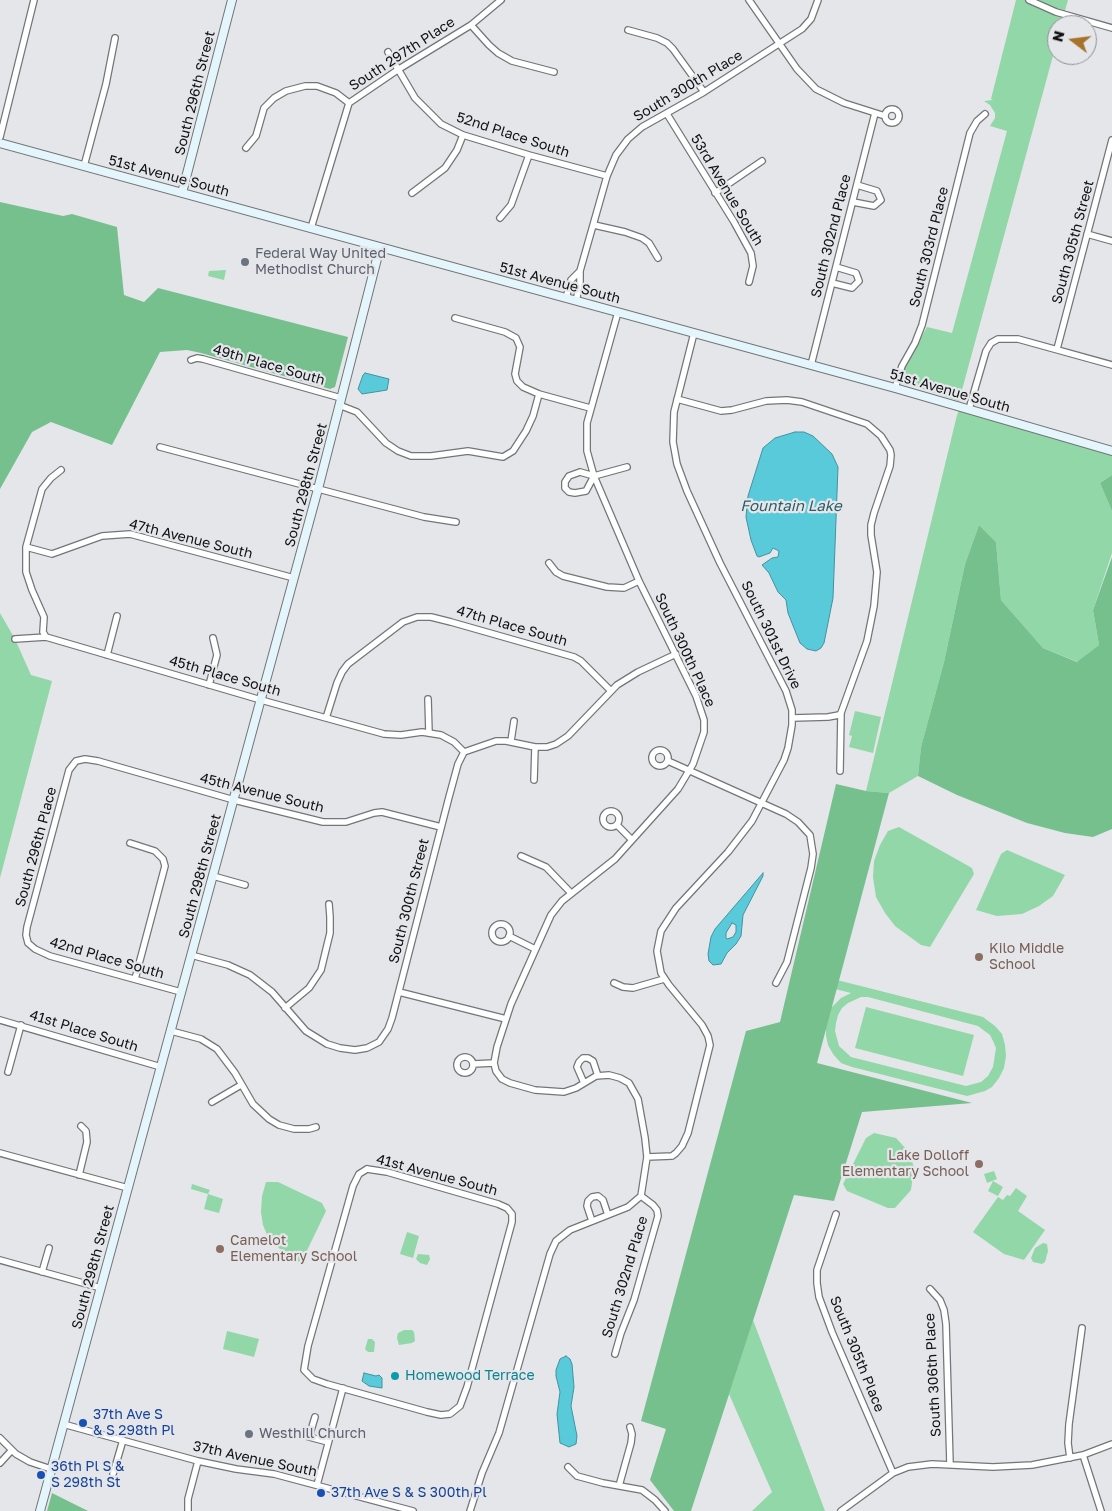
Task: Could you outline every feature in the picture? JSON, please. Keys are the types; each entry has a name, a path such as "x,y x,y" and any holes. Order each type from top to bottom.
{"street":[{"path":"0,137 34,0"},
{"name":"South 296th Street","path":"182,193 232,0"},
{"path":"486,0 491,7"},
{"name":"South 297th Place","path":"311,228 349,103 399,69 471,25 501,0"},
{"path":"749,0 797,69 816,89 844,103 885,116"},
{"name":"South 300th Place","path":"576,301 580,284 580,271 607,176 616,155 628,139 642,127 704,92 802,29 810,19 818,0"},
{"path":"1029,0 1056,12 1112,28"},
{"path":"471,25 498,54 512,61 554,72"},
{"path":"628,30 657,38 667,43 673,48 704,92"},
{"path":"84,166 106,84 114,38"},
{"name":"52nd Place South","path":"388,52 415,98 441,124 463,135 607,176"},
{"path":"246,148 256,136 264,108 274,98 286,91 305,86 317,86 336,93 349,103"},
{"name":"South 302nd Place","path":"811,365 875,113"},
{"name":"53rd Avenue South","path":"667,114 751,253 752,266 749,282"},
{"name":"South 303rd Place","path":"895,388 902,366 920,330 970,133 977,121 985,114"},
{"path":"412,193 444,168 463,135"},
{"name":"South 305th Street","path":"1057,349 1112,140"},
{"name":"51st Avenue South","path":"0,143 895,388 1112,451"},
{"path":"500,218 511,204 529,155"},
{"path":"716,193 762,161"},
{"path":"853,202 874,206 880,200 880,194 877,191 857,185"},
{"path":"594,225 642,238 652,247 658,258"},
{"path":"1087,234 1112,241"},
{"name":"South 298th Street","path":"40,1511 318,489 380,247"},
{"path":"832,283 852,288 859,282 856,273 836,267"},
{"name":"South 300th Place","path":"566,298 571,280 580,271"},
{"name":"South 300th Place","path":"494,1063 506,1019 551,915 562,901 603,869 678,789 690,770 702,740 704,720 696,696 639,581 594,476 586,446 590,408 618,312"},
{"path":"456,318 505,332 516,338 520,347 515,371 519,384 539,394 590,408"},
{"name":"South 301st Drive","path":"664,979 659,967 657,951 664,924 676,908 736,842 763,803 788,748 792,718 786,691 720,563 687,491 677,464 674,452 673,430 677,400 694,333"},
{"path":"969,409 986,351 994,340 1010,338 1112,364"},
{"name":"49th Place South","path":"191,360 203,359 340,402 357,412 386,443 398,451 411,456 431,456 468,451 501,457 508,456 526,431 533,416 539,394"},
{"path":"677,400 713,410 725,411 766,401 797,401 856,420 871,427 881,436 891,455 890,466 874,513 871,531 877,572 874,606 867,641 842,713 840,771"},
{"path":"160,447 424,518 456,522"},
{"path":"594,476 586,491 575,493 569,492 565,488 565,482 569,476 580,472 594,476 627,467"},
{"path":"46,637 43,632 44,617 41,607 32,590 26,572 26,547 42,489 47,481 61,470"},
{"name":"47th Avenue South","path":"26,547 52,554 102,536 116,534 135,535 294,578"},
{"path":"549,563 556,572 564,576 607,587 624,588 639,581"},
{"path":"107,655 117,616"},
{"name":"47th Place South","path":"326,718 344,668 397,626 410,619 423,617 451,622 569,655 581,661 610,690"},
{"name":"45th Place South","path":"15,639 46,637 261,700 388,734 429,733 441,735 450,739 464,752"},
{"path":"209,685 217,655 213,638"},
{"path":"464,752 496,741 511,741 535,747 552,746 562,741 610,690 626,679 676,654"},
{"path":"428,699 429,733"},
{"path":"792,718 834,716 842,713"},
{"path":"511,741 514,721"},
{"path":"534,780 535,747"},
{"name":"South 300th Street","path":"285,1008 306,1031 327,1044 347,1049 367,1048 384,1037 392,1018 441,827 457,769 464,752"},
{"name":"45th Avenue South","path":"78,761 85,759 98,761 234,800 323,822 346,822 382,812 441,827"},
{"name":"South 296th Place","path":"28,943 27,927 69,770 78,761"},
{"path":"668,761 763,803 798,822 810,835 812,844 811,868 787,962 776,983"},
{"path":"616,825 632,840"},
{"path":"130,843 152,849 161,856 164,866 135,979"},
{"path":"521,856 546,867 571,894"},
{"path":"213,876 245,885"},
{"path":"192,955 228,965 250,975 272,992 285,1008 309,988 321,970 330,933 328,904"},
{"path":"509,936 535,949"},
{"name":"42nd Place South","path":"28,943 35,949 50,956 181,992"},
{"path":"474,1064 494,1063 496,1072 502,1079 535,1090 564,1092 598,1076 609,1075 620,1078 629,1083 639,1103 647,1157 672,1156 682,1146 688,1133 708,1054 709,1041 706,1031 664,979 633,988 623,987 614,983"},
{"path":"399,992 506,1019"},
{"name":"41st Place South","path":"0,1020 161,1067"},
{"path":"8,1072 21,1025"},
{"path":"171,1031 201,1039 214,1046 221,1053 256,1108 274,1122 294,1129 309,1129 316,1126"},
{"path":"584,1083 577,1067 583,1058 593,1061 598,1076"},
{"path":"212,1102 242,1085"},
{"path":"79,1175 88,1142 86,1131 82,1126"},
{"path":"0,1154 128,1188"},
{"name":"South 302nd Place","path":"615,1354 634,1300 658,1216 657,1210 653,1205 641,1196 647,1157"},
{"name":"41st Avenue South","path":"367,1169 393,1174 510,1210 512,1215 510,1229 464,1399 458,1409 450,1414 427,1412 343,1388 319,1382 307,1375 304,1370 306,1355 347,1203 356,1177 367,1169"},
{"path":"592,1221 587,1203 592,1197 598,1196 603,1200 608,1215"},
{"path":"470,1511 482,1473 499,1433 553,1247 561,1236 580,1226 628,1207 641,1196"},
{"name":"South 305th Place","path":"836,1214 817,1270 819,1297 832,1332 893,1473"},
{"path":"42,1272 49,1248"},
{"path":"0,1260 101,1288"},
{"name":"South 306th Place","path":"930,1289 940,1300 946,1324 950,1464"},
{"path":"1070,1458 1068,1443 1069,1424 1082,1328"},
{"path":"317,1485 343,1388"},
{"path":"315,1417 309,1437 328,1442"},
{"name":"37th Avenue South","path":"64,1424 198,1461 274,1474 413,1511"},
{"path":"620,1486 631,1443 632,1434 630,1427"},
{"path":"0,1438 11,1451 30,1462 51,1469"},
{"path":"113,1474 122,1440"},
{"path":"841,1511 893,1473 914,1466 950,1464 1032,1465 1083,1455 1112,1444"},
{"path":"0,1462 11,1451"},
{"path":"1083,1455 1101,1511"},
{"path":"188,1511 188,1499 198,1461"},
{"path":"568,1467 576,1476 642,1490 665,1511"}],"green space":[{"path":"1016,0 1068,0 1064,15 1047,15 1047,65 1050,65 959,401 897,380 927,327 952,333 1007,131 990,126 995,118 995,113 990,105 984,101 993,100 991,99"},
{"path":"0,202 63,216 72,214 117,227 124,295 144,302 158,288 348,337 335,387 330,389 187,350 160,352 112,445 51,422 32,432 0,489"},
{"path":"226,270 224,280 208,276 209,271"},
{"path":"961,406 1112,451 1112,475 1100,483 1112,511 1112,553 1093,610 1099,645 1078,662 1043,648 1001,600 996,542 979,525 965,564 944,662 921,747 918,776 889,793 866,791 957,415"},
{"path":"1112,475 1112,511 1100,483"},
{"path":"979,525 996,542 1001,600 1043,648 1077,662 1099,645 1093,610 1112,557 1112,829 1093,837 1065,833 1027,823 957,795 918,776 921,747 944,662 965,564"},
{"path":"0,613 15,639 31,675 52,681 0,878"},
{"path":"855,711 881,717 873,753 849,747 852,736 849,735"},
{"path":"836,784 866,791 889,793 817,1063 972,1103 862,1112 834,1201 794,1195 691,1511 674,1511 650,1480 666,1429 641,1421 746,1031 780,1022"},
{"path":"899,827 972,868 974,874 930,947 921,945 895,926 876,897 873,877 874,861 888,831"},
{"path":"1007,850 1065,875 1053,896 1039,906 1022,914 997,916 976,910 1001,854"},
{"path":"837,980 983,1017 1002,1034 1005,1045 1004,1068 999,1078 992,1087 985,1091 967,1096 841,1063 828,1045 826,1027 831,1008 841,998 851,993 835,989","holes":["861,997 868,997 978,1026 990,1035 996,1048 993,1067 988,1076 981,1082 966,1086 851,1057 839,1046 835,1031 838,1015 848,1003"]},
{"path":"866,1007 974,1035 963,1076 855,1048"},
{"path":"874,1133 896,1138 908,1151 914,1167 911,1190 895,1208 888,1208 847,1191 843,1184 866,1138"},
{"path":"994,1171 997,1179 987,1183 984,1174"},
{"path":"993,1181 1003,1187 998,1196 988,1191"},
{"path":"266,1182 278,1182 322,1203 326,1211 301,1263 287,1256 268,1237 263,1225 261,1212 262,1196"},
{"path":"192,1184 210,1190 208,1194 191,1189"},
{"path":"1016,1188 1027,1196 1018,1211 1045,1230 1024,1260 1004,1254 973,1232 998,1197 1003,1200 1007,1195 1010,1196"},
{"path":"208,1194 223,1199 219,1213 204,1209"},
{"path":"407,1232 419,1236 413,1258 400,1254"},
{"path":"1043,1243 1047,1244 1048,1251 1045,1262 1042,1264 1033,1262 1031,1258 1035,1248"},
{"path":"418,1254 429,1255 430,1259 427,1265 420,1263 416,1259"},
{"path":"753,1320 825,1511 752,1511 772,1492 729,1394"},
{"path":"404,1330 412,1330 415,1341 399,1345 398,1333"},
{"path":"227,1331 259,1339 254,1357 223,1349"},
{"path":"368,1339 372,1339 375,1342 374,1352 368,1352 365,1349"},
{"path":"52,1493 88,1511 47,1511"}],"water":[{"path":"365,373 389,379 387,390 362,394 358,389"},
{"name":"Fountain Lake","path":"795,432 804,432 813,436 832,454 838,467 833,598 824,643 816,651 807,649 800,643 788,613 786,600 778,592 769,573 762,565 772,558 778,557 779,551 773,548 770,553 757,556 746,517 748,496 763,448 775,438"},
{"path":"763,873 743,915 741,936 727,953 721,964 713,965 709,961 708,954 711,937 715,929","holes":["732,923 736,925 736,932 733,937 727,939 726,933"]},
{"path":"566,1356 572,1364 574,1387 571,1406 577,1436 576,1444 569,1447 560,1443 557,1414 560,1392 556,1370 560,1359"},
{"path":"364,1373 379,1375 382,1378 382,1388 369,1386 362,1381"}],"place":[{"name":"Federal Way United Methodist Church","path":"245,262"},
{"name":"Kilo Middle School","path":"979,957"},
{"name":"Lake Dolloff Elementary School","path":"979,1164"},
{"name":"Camelot Elementary School","path":"220,1249"},
{"name":"Homewood Terrace","path":"395,1376"},
{"name":"37th Ave S & S 298th Pl","path":"83,1423"},
{"name":"Westhill Church","path":"249,1434"},
{"name":"36th Pl S & S 298th St","path":"41,1475"},
{"name":"37th Ave S & S 300th Pl","path":"321,1493"}]}
